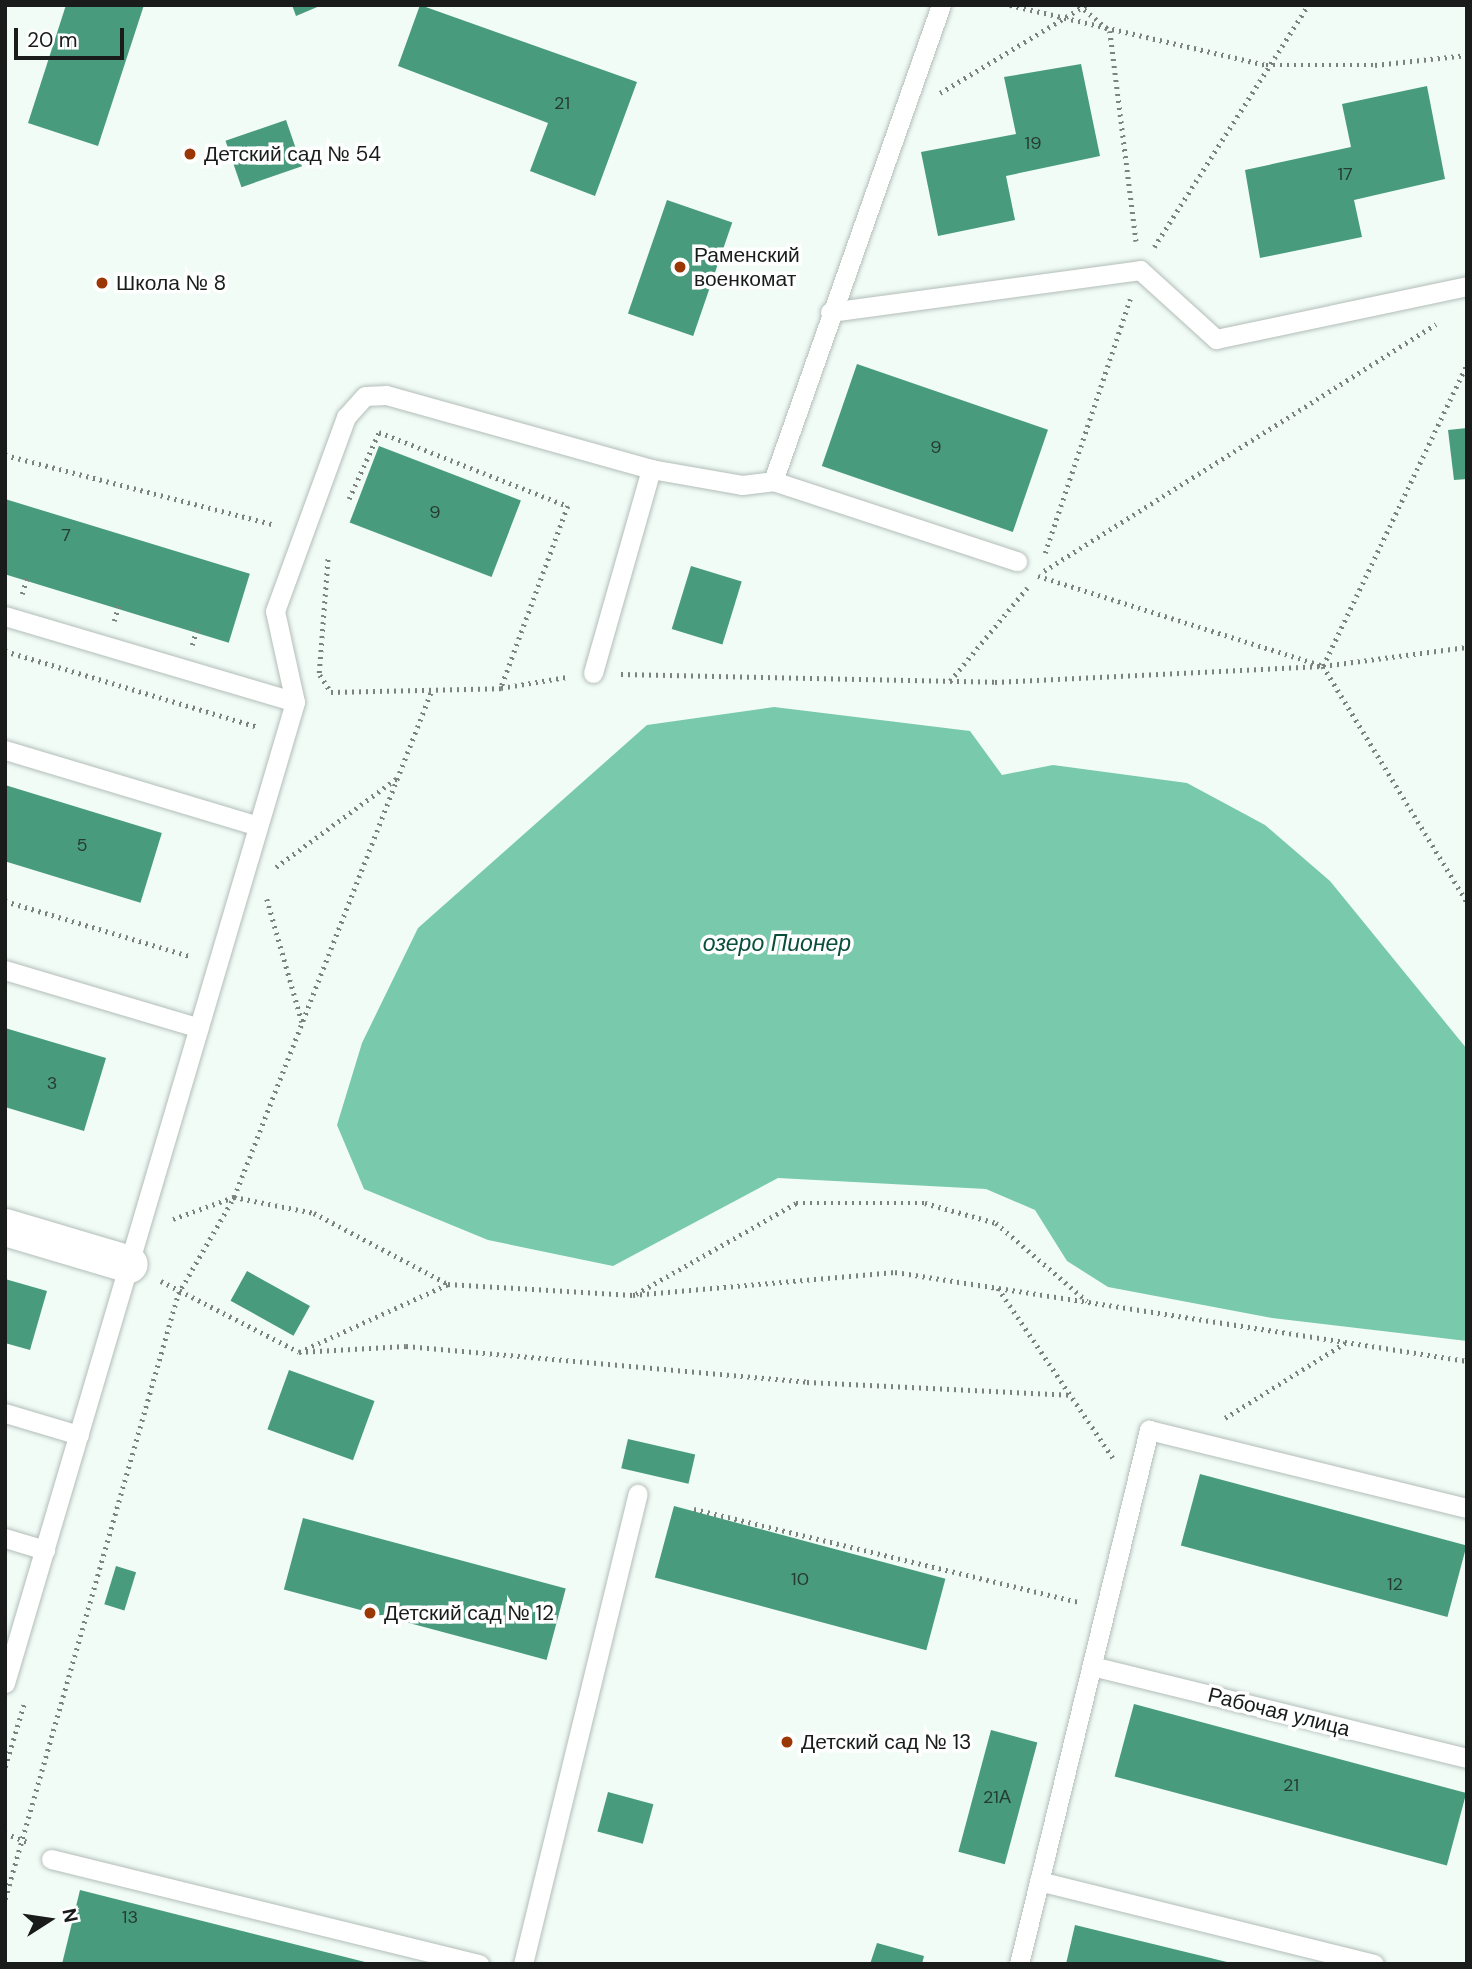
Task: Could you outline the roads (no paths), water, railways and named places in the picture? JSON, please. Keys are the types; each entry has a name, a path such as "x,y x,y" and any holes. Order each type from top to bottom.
{"street":[{"path":"5,1227 129,1264"}],"lane":[{"path":"773,481 830,312 940,5"},
{"path":"830,312 1140,270 1216,339 1467,286"},
{"path":"5,1683 295,702 275,611 346,417 365,396 386,395 651,469 742,485 773,481 1017,561"},
{"path":"593,673 651,469"},
{"path":"5,616 295,702"},
{"path":"5,750 258,826"},
{"path":"5,970 199,1028"},
{"path":"5,1413 79,1435"},
{"path":"1019,1964 1149,1430 1467,1508"},
{"path":"523,1964 638,1494"},
{"path":"5,1538 45,1550"},
{"name":"Рабочая улица","path":"1092,1666 1467,1758"},
{"path":"51,1858 479,1964"},
{"path":"1039,1881 1374,1964"}],"water":[{"name":"озеро Пионер","path":"774,707 970,731 1002,775 1053,765 1187,783 1265,825 1330,881 1467,1049 1467,1341 1272,1318 1108,1287 1067,1261 1035,1210 986,1189 778,1178 613,1266 488,1240 364,1189 337,1125 362,1043 418,928 647,725"}],"place":[{"name":"Детский сад № 54","path":"190,154"},
{"name":"Раменский военкомат","path":"680,267"},
{"name":"Школа № 8","path":"102,283"},
{"name":"Детский сад № 12","path":"370,1613"},
{"name":"Детский сад № 13","path":"787,1742"}]}
